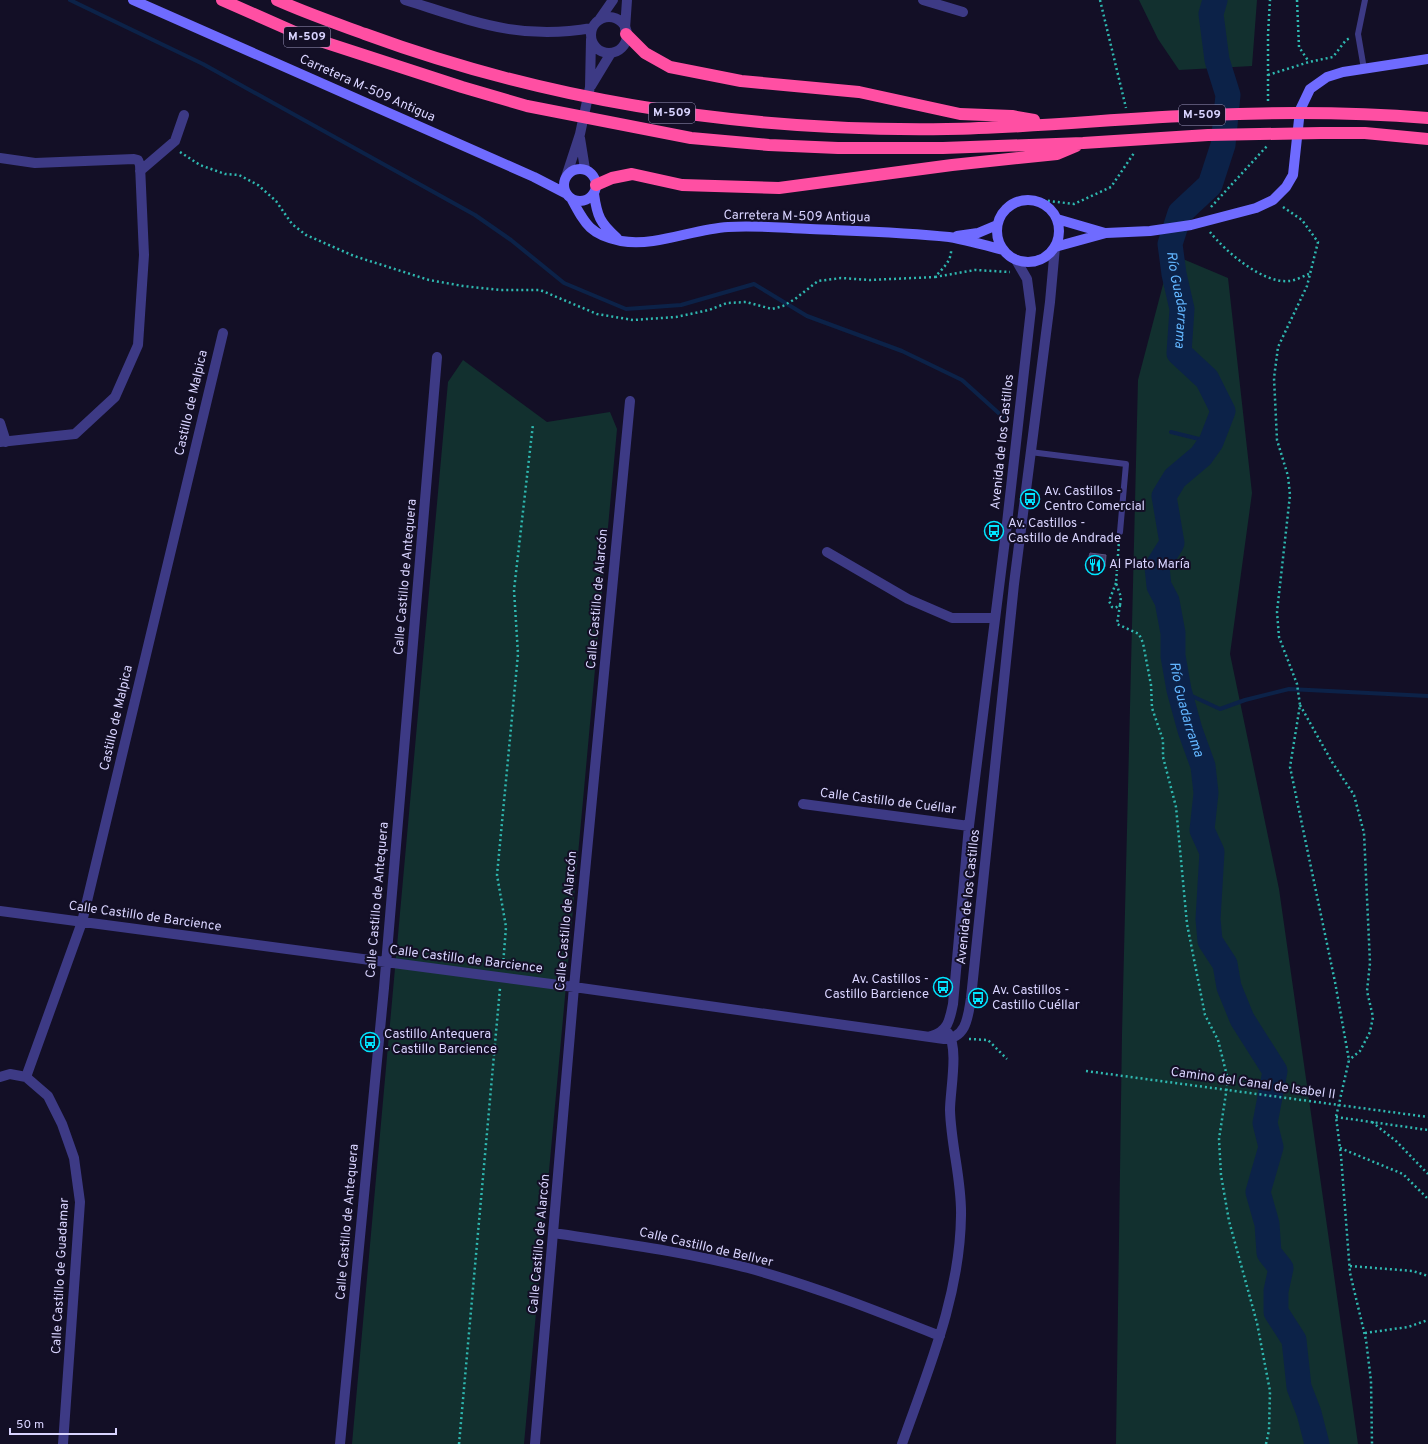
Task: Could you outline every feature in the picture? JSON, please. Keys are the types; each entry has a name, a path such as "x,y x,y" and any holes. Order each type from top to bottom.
{"highway":[{"name":"M-509","path":"222,0 299,34 462,87 527,106 691,138 769,145 838,148 943,148 1083,143 1208,135 1321,133 1365,133 1428,139"},
{"name":"M-509","path":"277,0 299,10 401,47 469,69 537,87 625,105 698,117 772,125 947,129 1204,115 1322,112 1428,118"},
{"path":"626,32 645,53 670,67 742,81 859,92 960,114 1012,116 1055,123"},
{"path":"595,190 612,178 632,174 682,185 779,188 952,165 1057,154 1083,143"}],"street":[{"name":"Carretera M-509 Antigua","path":"133,0 534,177 569,196 583,222 594,233 620,241 632,242 656,240 702,230 730,226 873,232 950,238 1003,250"},
{"path":"405,0 478,24 522,32 552,33 595,24 604,18 614,18 623,24 626,32"},
{"path":"595,190 583,201 569,196 564,186 580,134 590,87 591,39 595,24 612,0"},
{"path":"590,87 611,53 616,51 624,44 626,32 626,0"},
{"path":"923,0 963,12"},
{"path":"591,39 598,50 611,53"},
{"path":"1055,247 1106,233 1169,230 1256,208 1273,200 1286,187 1293,175 1300,110 1310,89 1327,77 1343,72 1428,59"},
{"path":"140,171 170,144 179,132 184,115"},
{"path":"580,134 585,169 594,177 597,213 604,226 620,241"},
{"path":"0,158 36,163 138,160 140,171 144,255 138,345 115,397 75,434 3,442 0,423"},
{"path":"566,177 572,171 585,169"},
{"path":"1023,199 1033,199 1043,203 1051,210 1057,219 1059,233 1055,247 1038,261 1027,262 1016,260 1003,250 998,242 997,225 1000,216 1006,208 1014,202 1023,199"},
{"path":"1057,219 1106,233"},
{"name":"Carretera M-509 Antigua","path":"950,238 978,233 997,225"},
{"name":"Avenida de los Castillos","path":"952,1038 962,1031 966,1023 971,998 1014,584 1050,302 1055,247"},
{"name":"Avenida de los Castillos","path":"944,1030 948,1026 953,1004 969,826 1031,309 1027,279 1016,260"},
{"name":"Castillo de Malpica","path":"26,1077 82,922 222,333"},
{"name":"Calle Castillo de Antequera","path":"340,1444 386,962 437,357"},
{"name":"Calle Castillo de Alarcón","path":"535,1444 574,987 630,401"},
{"path":"827,552 908,599 952,618 995,618"},
{"name":"Calle Castillo de Cuéllar","path":"803,804 969,826"},
{"name":"Calle Castillo de Barcience","path":"0,911 501,977 929,1036"},
{"path":"902,1444 940,1336 954,1287 959,1253 961,1216 950,1117 953,1048 952,1038 944,1030 929,1036"},
{"path":"929,1036 952,1038"},
{"path":"0,1077 10,1074 26,1077"},
{"name":"Calle Castillo de Guadamar","path":"26,1077 48,1096 62,1124 74,1158 80,1202 63,1444"},
{"name":"Calle Castillo de Bellver","path":"554,1233 636,1246 748,1268 843,1298 940,1336"}],"lane":[{"path":"1364,69 1358,34 1365,0"},
{"path":"1030,452 1126,464 1120,532"}],"path":[{"path":"1100,0 1109,40"},
{"path":"1268,107 1268,34 1270,0"},
{"path":"1297,0 1299,47 1310,62"},
{"path":"1268,75 1310,62 1333,57 1346,40 1358,34"},
{"path":"1211,214 1211,207 1267,146 1267,138"},
{"path":"170,144 200,165 225,174 239,175 258,185 276,201 292,224 306,235 354,256 429,280 500,290 540,290 597,314 634,320 665,318 709,310 727,303 746,302 772,309 783,306 795,299 818,281 841,278 870,280 935,277 975,270 1023,273"},
{"path":"1273,200 1302,220 1318,242 1307,286 1278,347 1274,378 1278,440 1288,476 1290,494 1277,612 1279,637 1297,684 1300,705 1290,767 1335,982 1349,1060 1340,1104 1403,1112 1428,1117"},
{"path":"1210,226 1210,232 1222,247 1238,261 1269,278 1288,282 1309,274"},
{"path":"935,277 946,266 951,254 950,238"},
{"path":"459,1444 506,927 497,875 518,654 514,590 533,424"},
{"path":"1120,532 1116,583 1110,601 1112,606 1115,608 1120,605"},
{"path":"1116,583 1121,597 1117,624 1140,634 1143,643 1151,685 1152,708 1163,740 1163,757 1176,807 1187,924 1205,1015 1218,1040 1228,1080 1218,1139 1220,1175 1229,1221 1257,1323 1270,1391 1269,1430 1266,1444"},
{"path":"1300,705 1332,762 1354,795 1364,833 1370,963 1367,991 1373,1017 1370,1032 1360,1051 1349,1060"},
{"path":"969,1039 988,1040 1007,1059"},
{"name":"Camino del Canal de Isabel II","path":"1086,1071 1340,1104 1336,1117 1428,1130"},
{"path":"1336,1117 1350,1266 1365,1333 1371,1380 1372,1444"},
{"path":"1372,1122 1396,1140 1428,1174"},
{"path":"1340,1148 1403,1174 1428,1199"},
{"path":"1350,1266 1413,1271 1428,1276"},
{"path":"1365,1333 1408,1327 1428,1320"}],"green space":[{"path":"1139,0 1257,0 1252,66 1179,70 1158,39"},
{"path":"1171,254 1228,278 1252,493 1230,654 1279,889 1358,1444 1116,1444 1122,1034 1138,380"},
{"path":"463,360 547,422 610,412 617,429 524,1444 352,1444 448,382"}],"building":[{"name":"Al Plato María","path":"1090,553 1106,555 1105,567 1088,565"}],"waterway":[{"path":"70,0 203,64 475,215 511,240 564,283 626,309 681,305 754,284 807,316 902,351 962,380 1003,417"},
{"name":"Río Guadarrama","path":"1215,0 1211,14 1217,60 1228,95 1223,145 1210,185 1180,213 1170,244 1174,274 1182,309 1179,353 1207,379 1223,411 1211,442 1201,456 1175,478 1164,496 1172,543 1157,567 1159,586 1167,601 1173,633 1173,656 1179,690 1190,730 1203,766 1206,793 1202,830 1212,852 1208,919 1210,941 1225,964 1229,987 1242,1019 1275,1071 1265,1123 1271,1147 1258,1192 1267,1224 1269,1253 1281,1268 1276,1291 1276,1312 1294,1340 1299,1387 1309,1413 1317,1444"},
{"path":"1171,432 1211,442"},
{"path":"1179,690 1220,709 1245,700 1289,689 1428,696"}],"place":[{"name":"Av. Castillos - Centro Comercial","path":"1030,499"},
{"name":"Av. Castillos - Castillo de Andrade","path":"994,531"},
{"name":"Al Plato María","path":"1095,565"},
{"name":"Av. Castillos - Castillo Barcience","path":"943,987"},
{"name":"Av. Castillos - Castillo Cuéllar","path":"978,998"},
{"name":"Castillo Antequera - Castillo Barcience","path":"370,1042"}]}
